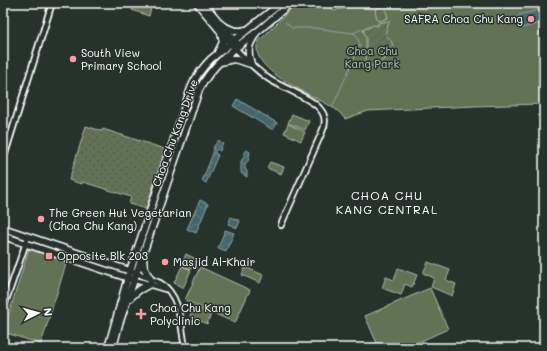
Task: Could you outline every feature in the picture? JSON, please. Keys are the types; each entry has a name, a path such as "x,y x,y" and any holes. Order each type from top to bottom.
{"main road":[{"path":"197,3 234,44"},
{"path":"203,3 221,24 234,44"},
{"name":"Choa Chu Kang Drive","path":"108,348 129,274 191,88 203,66 216,55 257,32 291,3"},
{"name":"Choa Chu Kang Drive","path":"113,348 119,324 199,90 209,73 234,44 249,29 280,4"},
{"path":"221,24 235,31 242,32 249,29"},
{"path":"216,55 223,42 221,31"},
{"path":"251,64 248,54 249,47 257,32"},
{"path":"219,62 234,59 251,64"},
{"path":"3,228 136,277"},
{"path":"3,236 118,270 133,262"},
{"path":"129,298 150,282 144,268 143,256"},
{"path":"118,270 125,288"}],"street":[{"path":"3,160 52,3"},
{"path":"234,44 251,64 270,80 316,104 321,109 325,118 322,132 281,225"},
{"path":"3,309 28,237"},
{"path":"136,277 150,282 160,288 167,289 175,298 185,348"}],"green space":[{"path":"134,3 145,3 152,5 149,16 132,10"},
{"name":"Choa Chu Kang Park","path":"300,3 331,3 333,11 364,3 544,3 544,104 368,111 345,119 339,112 330,106 274,74 264,64 258,53 258,42 286,14"},
{"path":"384,6 388,17 380,21 377,20 375,9"},
{"path":"389,21 386,34 393,46 385,49 383,55 386,59 382,60 377,67 366,65 366,37 363,30 374,25 378,26 378,23"},
{"path":"292,114 309,121 305,130 288,123"},
{"path":"288,124 305,132 301,141 284,133"},
{"path":"86,126 102,131 103,129 165,149 146,209 129,204 131,197 83,182 82,184 69,180"},
{"path":"270,162 284,167 281,174 267,168"},
{"path":"29,249 67,261 41,344 3,332"},
{"path":"186,254 196,259 191,269 181,265"},
{"path":"428,262 450,270 446,280 456,284 452,296 431,287 434,278 423,273"},
{"path":"182,266 191,270 183,288 174,283"},
{"path":"200,267 250,290 235,323 185,300"},
{"path":"245,267 263,275 260,283 242,275"},
{"path":"398,268 417,275 412,287 405,284 401,295 382,288 386,277 394,280"},
{"path":"430,288 448,329 405,348 379,348 365,316"},
{"path":"194,306 211,314 207,324 190,316"}],"water":[{"name":"SAFRA Choa Chu Kang","path":"543,9 544,22 522,28 519,15"},
{"path":"237,99 277,123 273,130 233,106"},
{"path":"219,140 223,144 220,151 217,149 215,151 218,155 206,183 202,181 212,156 214,146"},
{"path":"246,150 250,152 248,161 245,164 247,177 241,173 241,161"},
{"path":"200,200 208,204 196,233 187,229"},
{"path":"231,217 240,221 237,228 228,224"},
{"path":"225,230 234,233 226,251 218,248"}],"waterway":[{"path":"285,22 292,28 315,28 353,33 357,36 360,45 332,108"},
{"path":"353,33 369,26"}],"place":[{"name":"SAFRA Choa Chu Kang","path":"531,19"},
{"name":"South View Primary School","path":"73,59"},
{"name":"The Green Hut Vegetarian (Choa Chu Kang)","path":"41,219"},
{"name":"Opposite Blk 203","path":"49,256"},
{"name":"Masjid Al-Khair","path":"165,262"},
{"name":"Choa Chu Kang Polyclinic","path":"141,314"}],"district":[{"name":"CHOA CHU KANG CENTRAL","path":"387,203"}]}
